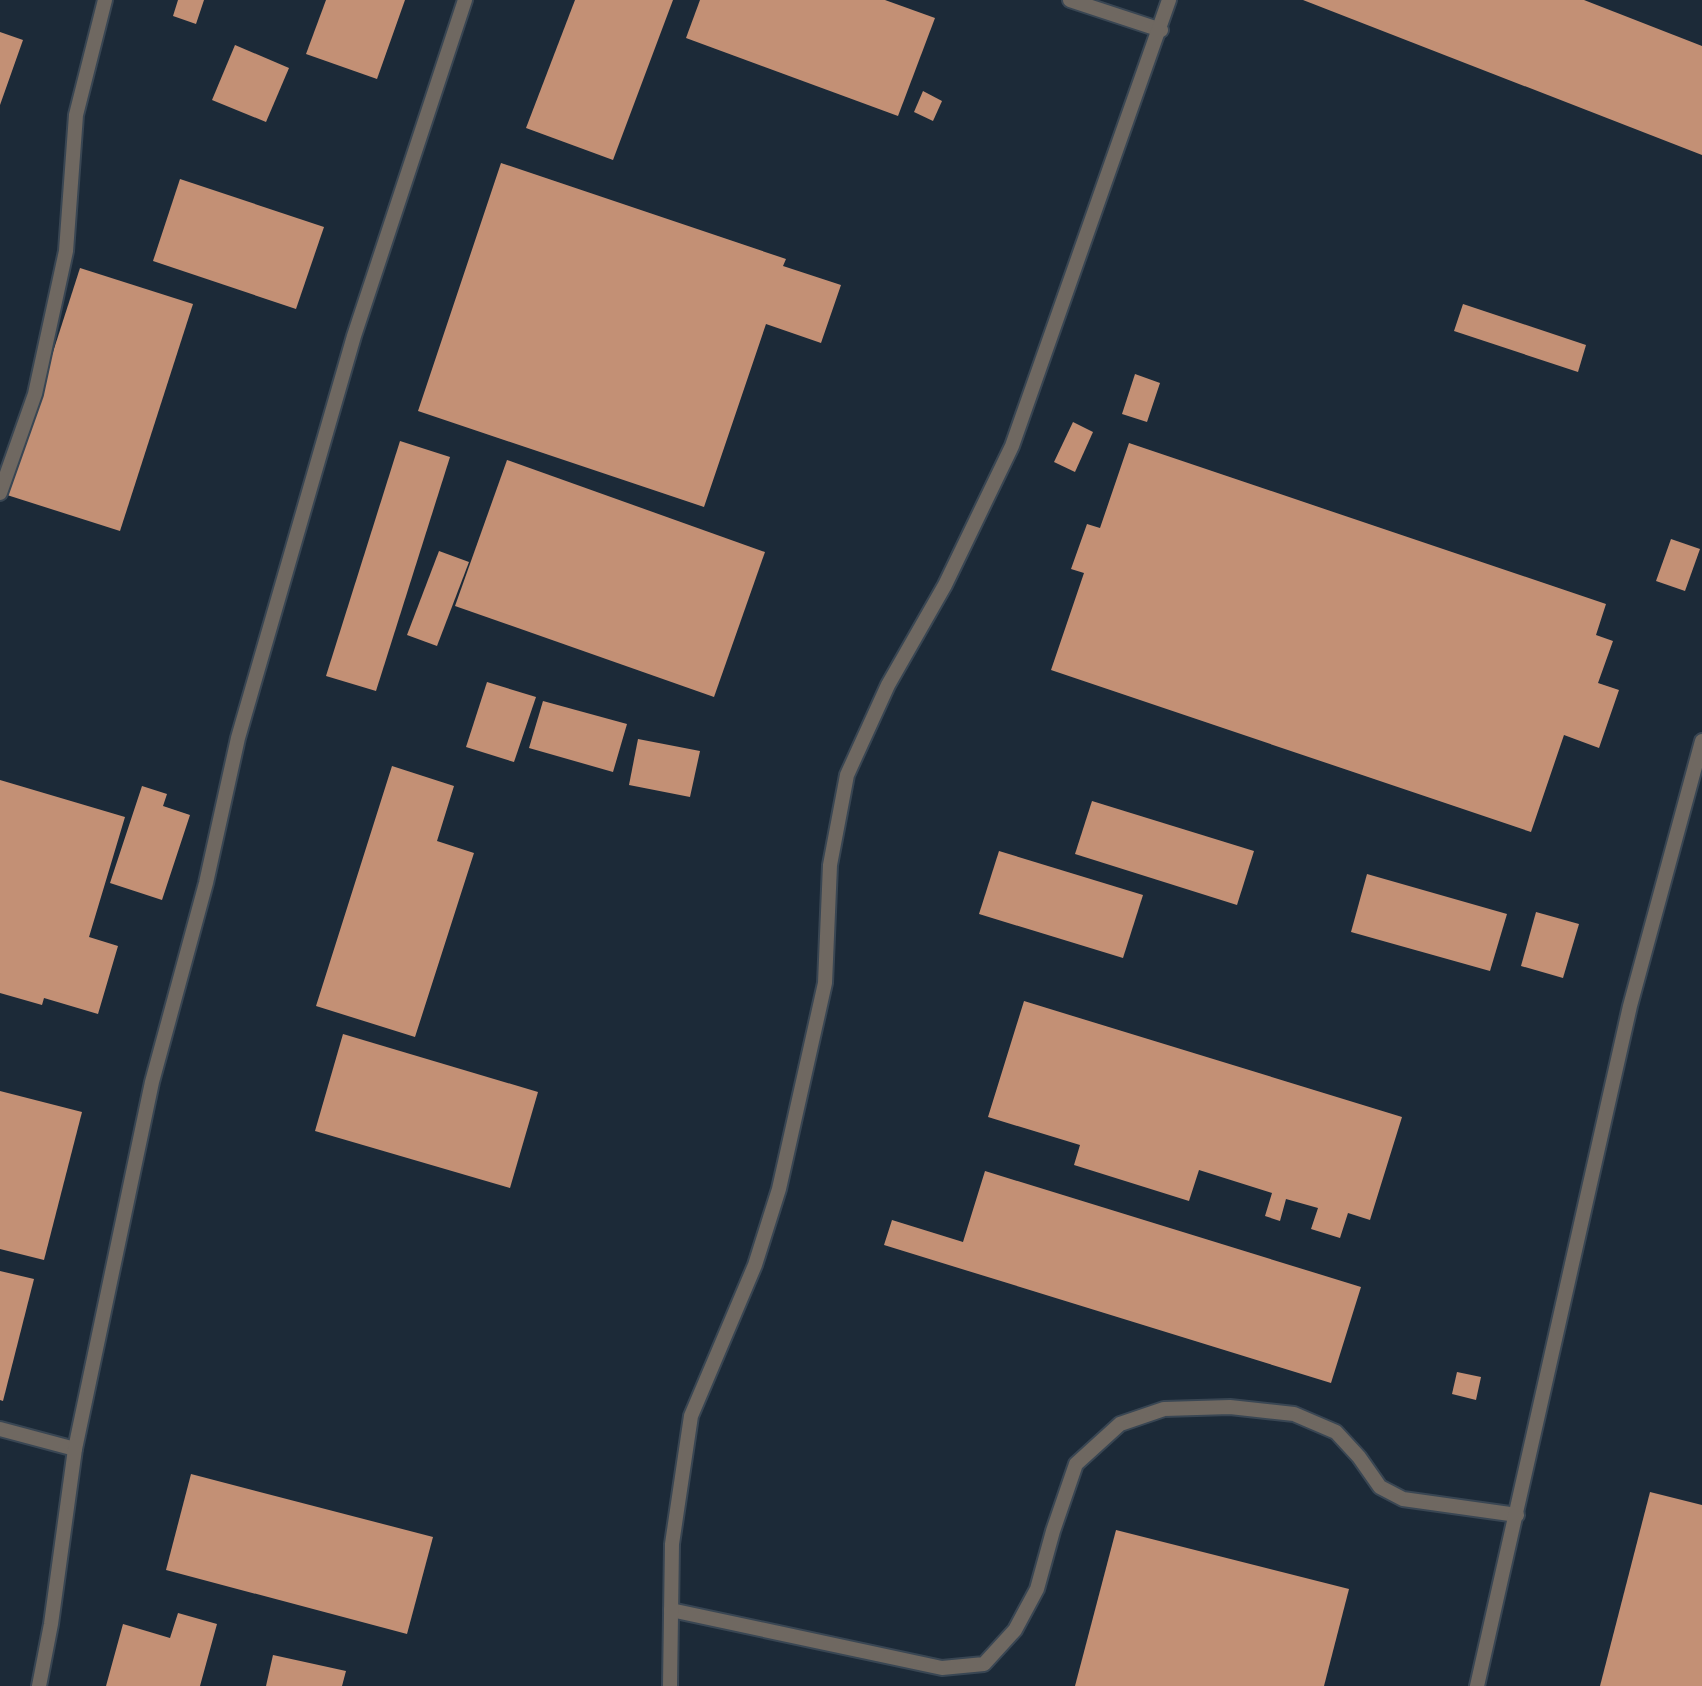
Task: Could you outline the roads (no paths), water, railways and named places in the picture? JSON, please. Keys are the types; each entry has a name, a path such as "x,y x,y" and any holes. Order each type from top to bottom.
{"lane":[{"path":"0,493 35,394 66,251 76,115 105,0"},
{"path":"39,1686 51,1624 75,1449 152,1082 206,883 238,738 354,336 465,0"},
{"path":"1070,0 1161,30"},
{"path":"670,1686 672,1544 691,1416 755,1265 779,1189 825,983 830,865 847,775 888,685 945,585 1012,446 1161,30 1169,0"},
{"path":"1477,1686 1630,1006 1702,741"},
{"path":"671,1610 942,1668 984,1664 1015,1630 1037,1589 1076,1464 1120,1424 1164,1409 1230,1407 1294,1414 1336,1432 1380,1487 1403,1499 1517,1515"},
{"path":"0,1429 75,1449"}]}
